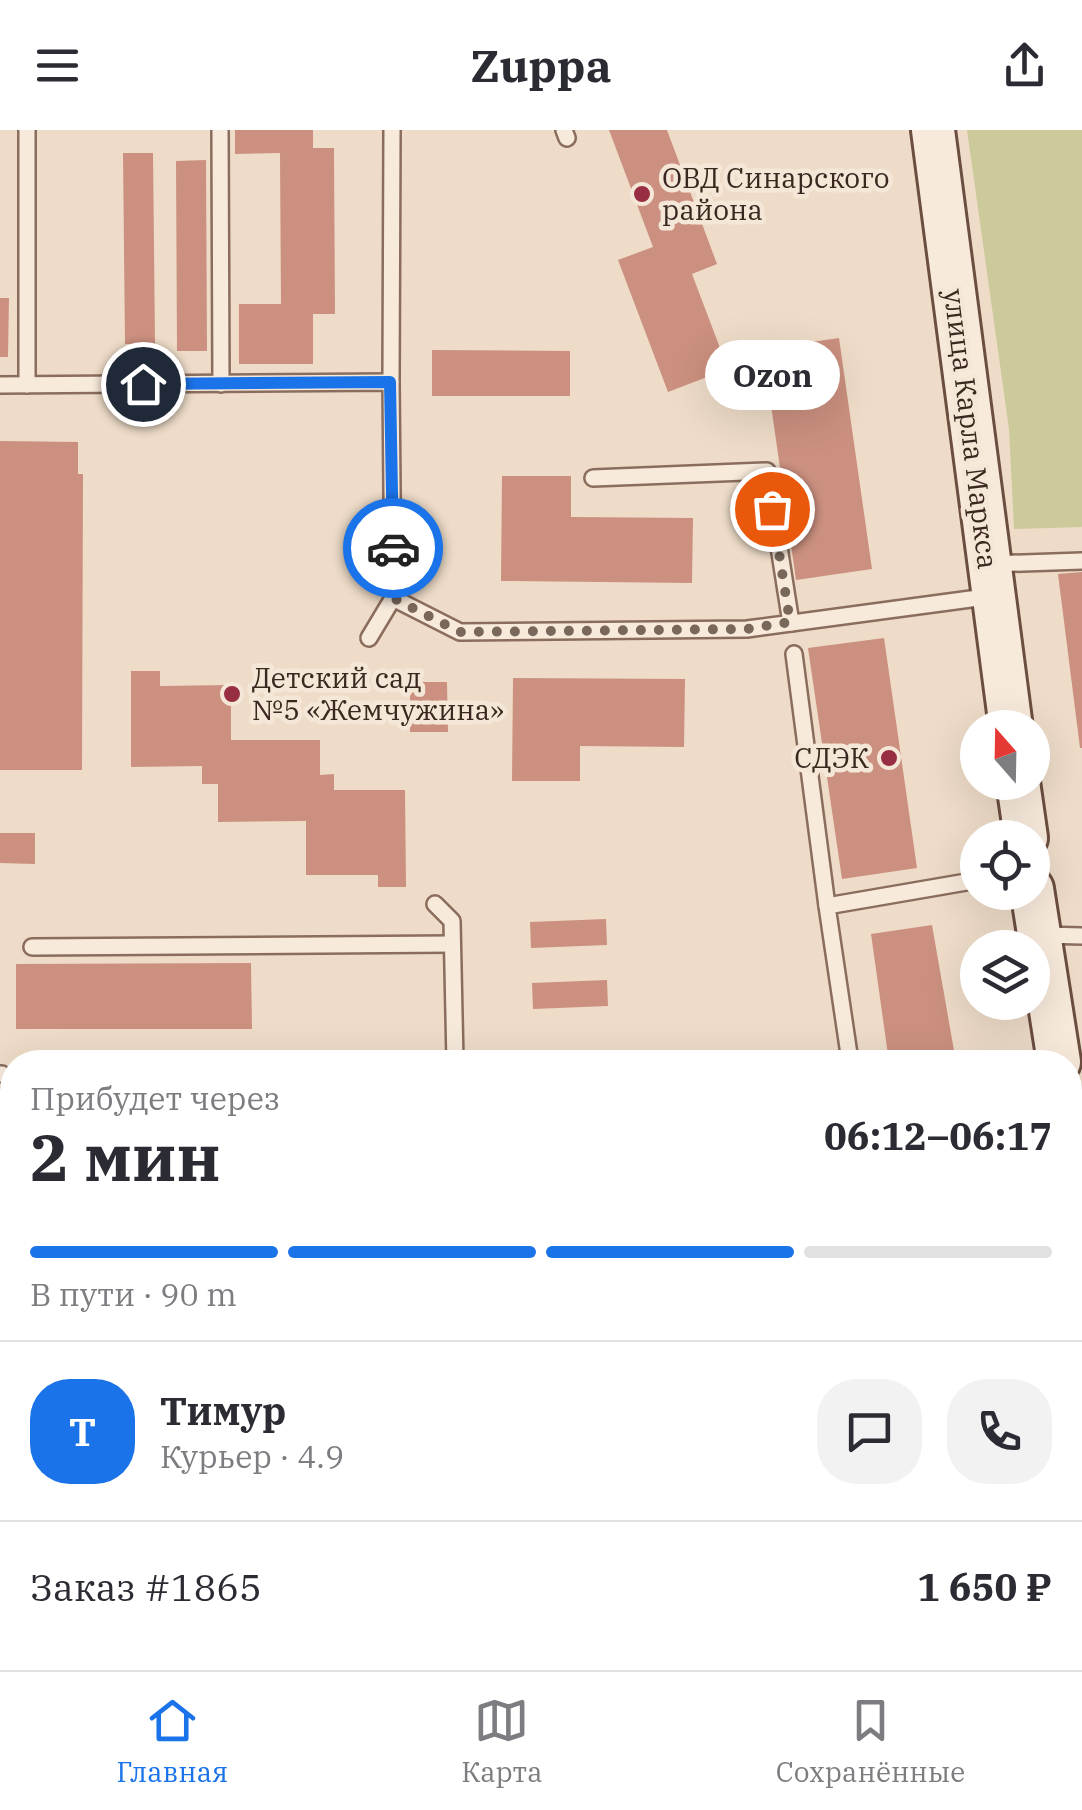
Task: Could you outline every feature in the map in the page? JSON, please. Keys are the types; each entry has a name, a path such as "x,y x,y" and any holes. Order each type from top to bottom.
{"street":[{"name":"улица Карла Маркса","path":"933,130 1009,710"},
{"path":"1050,1009 1056,1050"}],"lane":[{"path":"27,130 27,385"},
{"path":"220,130 221,384"},
{"path":"369,638 393,598 392,130"},
{"path":"0,384 390,382"},
{"path":"593,478 766,471 790,622"},
{"path":"393,598 460,632 747,629 1082,562"},
{"path":"794,654 848,1050"},
{"path":"826,906 960,883"},
{"path":"435,904 452,921 455,1050"},
{"path":"1050,936 1082,936"},
{"path":"32,948 452,944"}],"shaded area":[{"path":"967,130 1082,130 1082,527 1014,529 1009,429"}],"building":[{"path":"235,130 313,130 313,148 334,148 335,314 313,314 313,364 239,364 239,304 281,304 280,153 235,154"},
{"path":"609,130 667,130 717,264 692,274 728,369 668,392 618,260 653,247"},
{"path":"123,153 153,153 155,344 125,344"},
{"path":"206,160 207,351 177,351 176,161"},
{"path":"0,298 9,298 8,357 0,357"},
{"path":"839,338 872,569 796,580 763,349"},
{"path":"432,350 570,351 570,396 432,396"},
{"path":"0,441 78,442 78,474 83,474 82,770 0,770"},
{"path":"502,476 571,476 571,517 693,518 692,583 501,581"},
{"path":"1082,572 1082,748 1080,748 1058,574"},
{"path":"884,638 917,868 842,879 808,648"},
{"path":"131,671 160,671 160,686 231,685 231,740 320,740 320,775 334,774 334,790 405,790 406,887 378,887 378,875 306,875 306,821 218,822 218,784 202,784 202,766 131,767"},
{"path":"513,678 685,679 684,747 580,746 580,781 512,781"},
{"path":"410,682 447,682 448,732 410,732"},
{"path":"0,833 35,833 35,864 0,863"},
{"path":"606,919 607,945 531,948 530,922"},
{"path":"932,925 954,1050 887,1050 871,934"},
{"path":"251,963 252,1029 16,1029 16,964"},
{"path":"607,980 608,1006 533,1009 532,983"}],"way so far":[{"path":"393,548 393,598 460,632 747,629 790,622 772,509"}],"place":[{"name":"ОВД Синарского района","path":"642,194"},
{"name":"Ozon","path":"772,509"},
{"name":"Детский сад №5 «Жемчужина»","path":"232,694"},
{"name":"СДЭК","path":"889,758"}],"route":[{"path":"143,384 390,382 393,548"}]}
